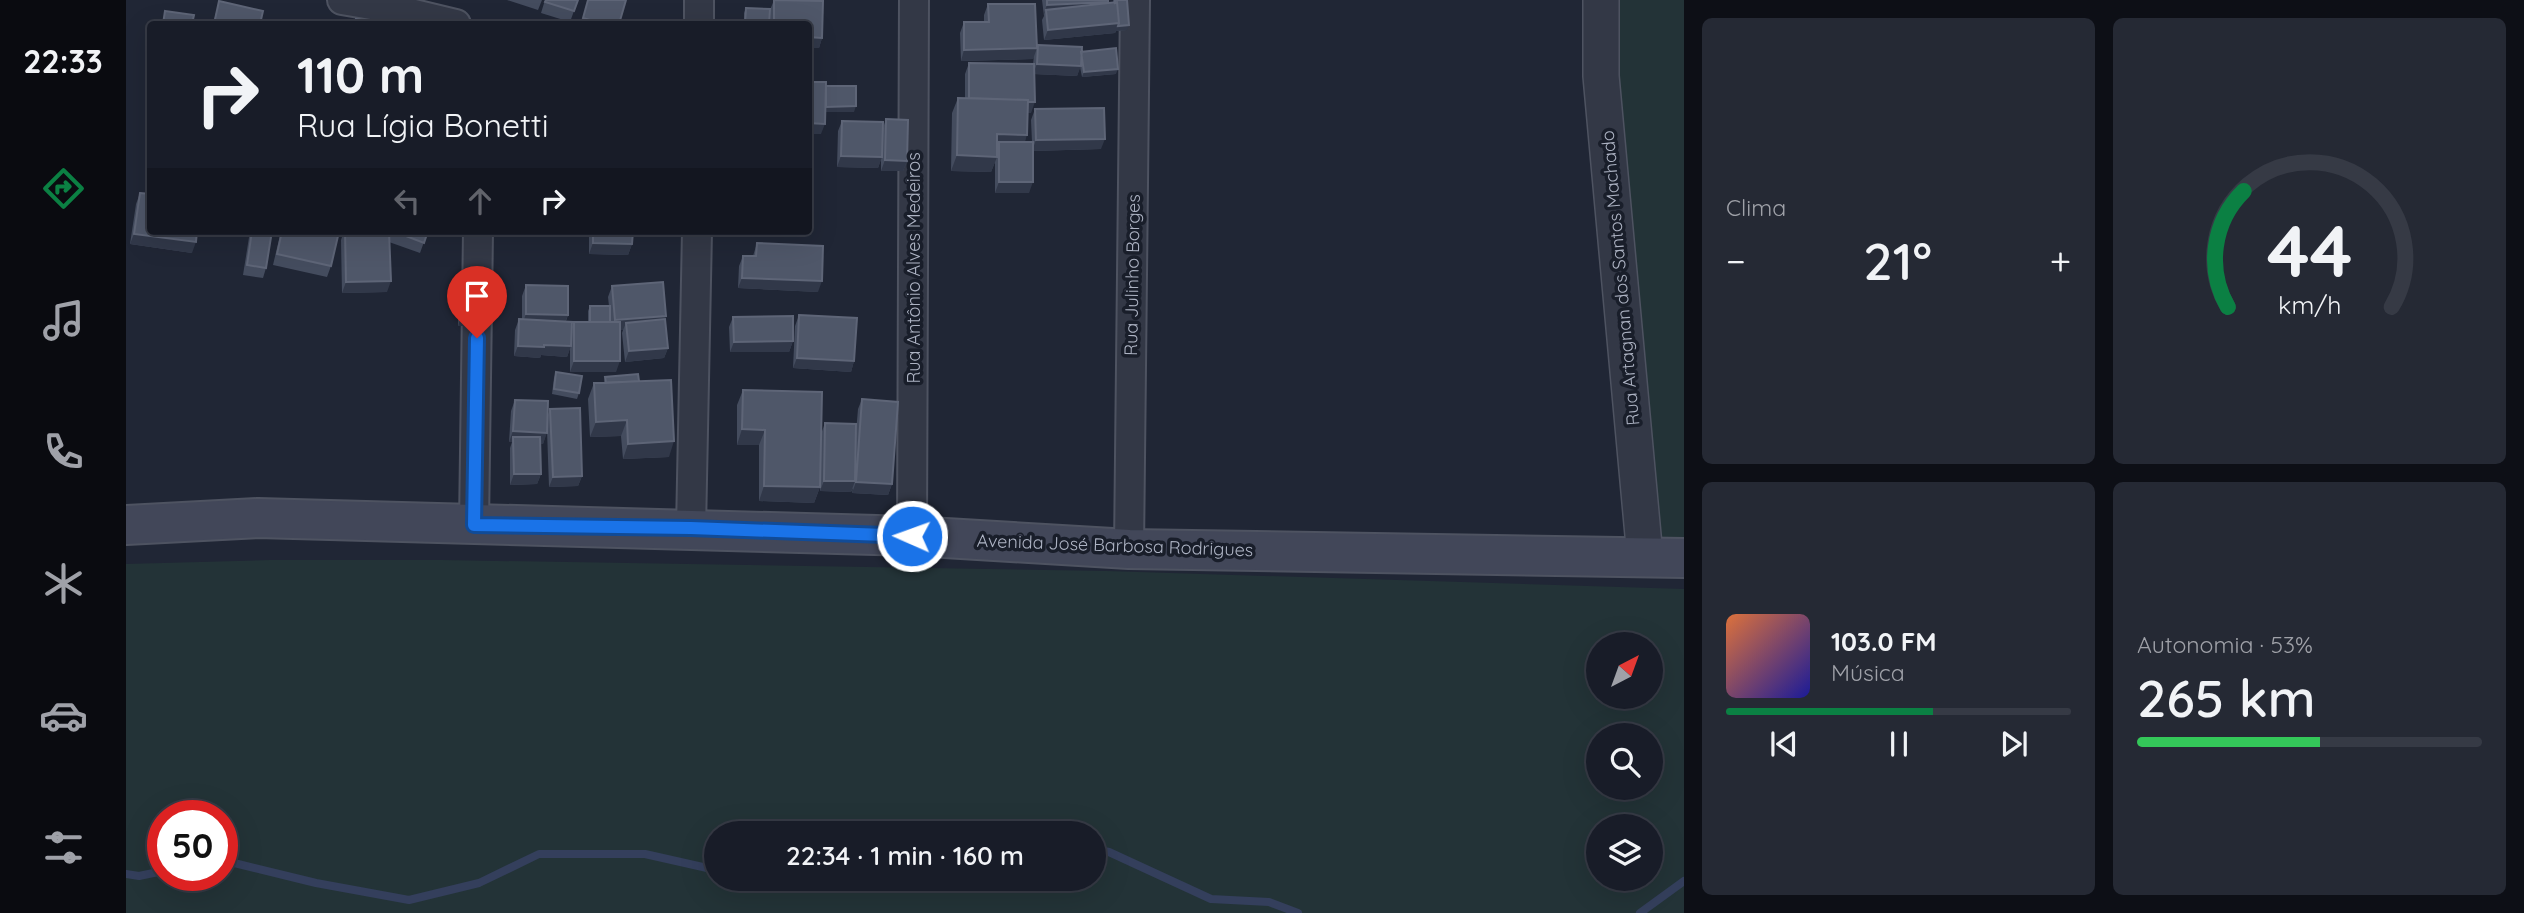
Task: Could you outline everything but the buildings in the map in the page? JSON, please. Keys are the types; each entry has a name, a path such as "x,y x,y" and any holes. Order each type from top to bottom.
{"main road":[{"name":"Avenida José Barbosa Rodrigues","path":"126,525 258,518 691,528 912,536 1129,549 1684,558"}],"street":[{"path":"342,0 390,4 446,21"},
{"path":"699,0 699,21"},
{"name":"Rua Antônio Alves Medeiros","path":"912,536 914,0"},
{"name":"Rua Julinho Borges","path":"1129,549 1135,0"},
{"name":"Rua Artagnan dos Santos Machado","path":"1601,0 1601,76 1645,557"},
{"path":"474,525 478,235"},
{"path":"691,528 696,235"}],"shaded area":[{"path":"1601,0 1684,0 1684,558 1645,557"},
{"path":"270,560 441,560 1107,571 1684,589 1684,913 126,913 126,564"}],"waterway":[{"path":"1106,851 1211,899 1269,902 1298,913"},
{"path":"238,864 316,883 409,900 479,883 539,854 645,854 704,867"},
{"path":"126,874 147,874"},
{"path":"1640,913 1684,881"}],"route":[{"path":"477,338 474,525 691,528 912,536"}]}
